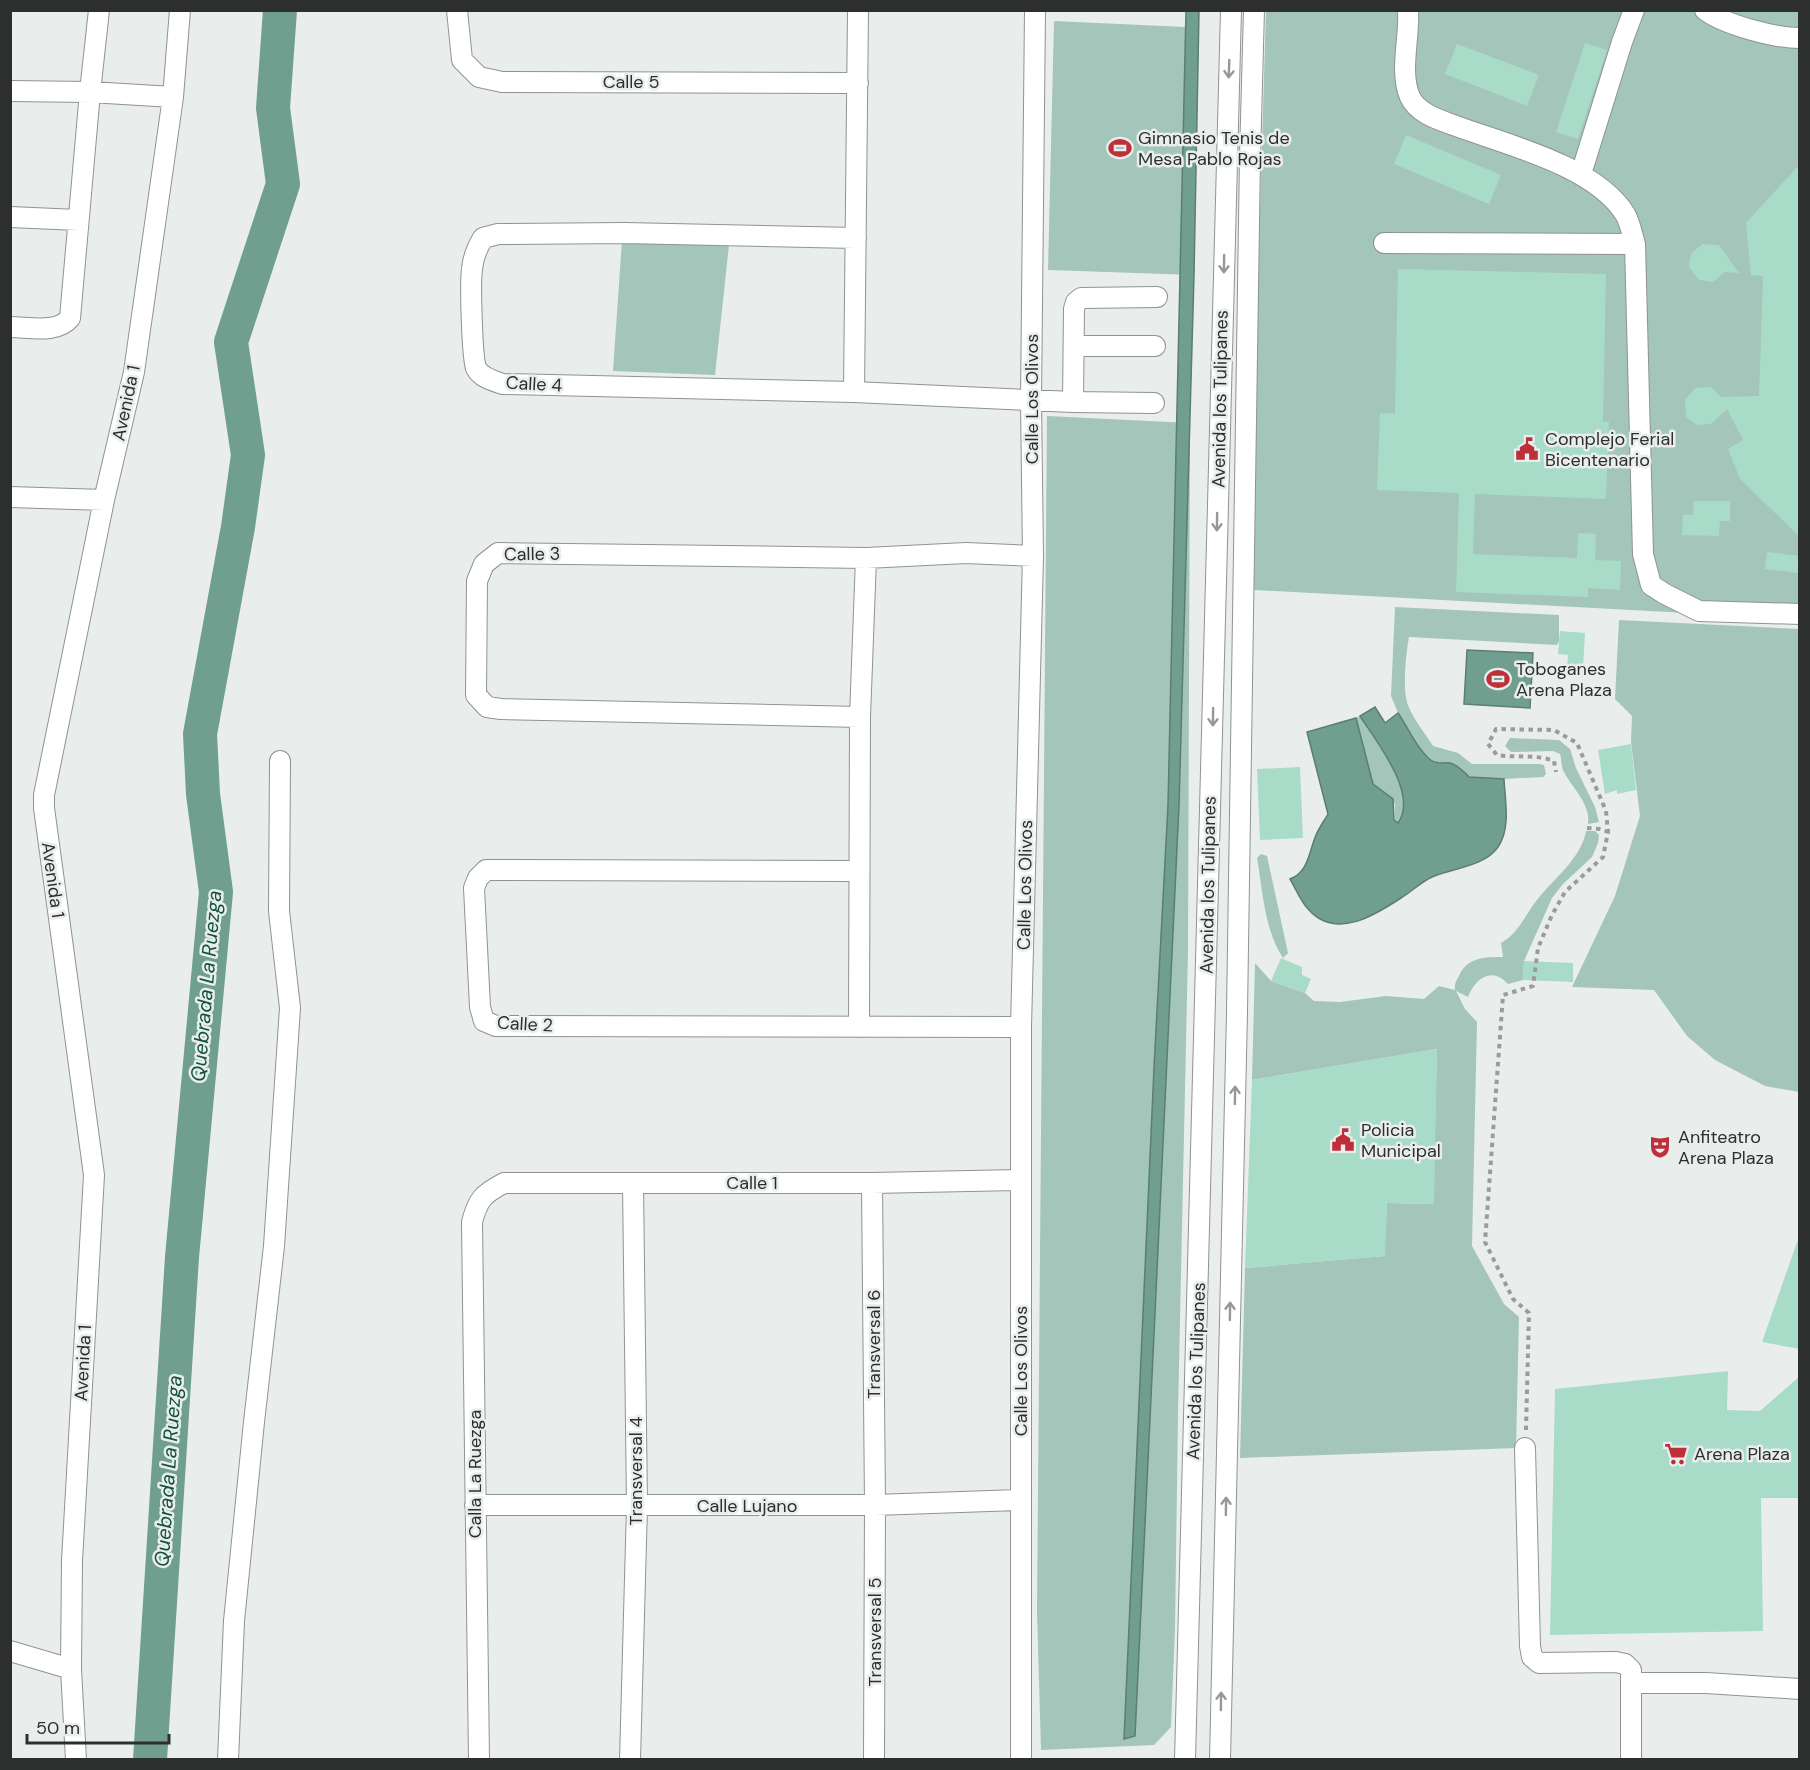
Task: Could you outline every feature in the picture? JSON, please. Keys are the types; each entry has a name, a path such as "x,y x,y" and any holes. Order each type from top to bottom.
{"street":[{"path":"10,327 56,328 64,325 70,318 99,10"},
{"name":"Avenida 1","path":"76,1760 71,1669 72,1561 94,1175 44,795 104,500 134,372 173,97 180,10"},
{"name":"Calle 5","path":"457,10 462,60 479,77 502,82 858,83"},
{"path":"854,393 858,10"},
{"name":"Calle Los Olivos","path":"1021,1760 1021,1028 1033,556 1031,401 1035,10"},
{"name":"Avenida los Tulipanes","path":"1185,1760 1231,10"},
{"name":"Avenida los Tulipanes","path":"1220,1760 1254,10"},
{"path":"1408,10 1406,75 1411,98 1429,116 1581,174 1606,190 1626,215 1635,244 1643,554 1651,585 1699,611 1800,614"},
{"path":"1581,174 1634,10"},
{"path":"1705,10 1731,17 1786,38 1800,38"},
{"path":"10,90 173,97"},
{"path":"10,217 78,220"},
{"name":"Calle 4","path":"856,238 624,233 498,234 483,238 476,251 472,270 474,354 477,369 488,379 503,384 1154,403"},
{"path":"1384,243 1635,244"},
{"path":"1073,402 1076,302 1081,298 1157,297"},
{"path":"1074,346 1155,346"},
{"path":"10,497 104,500"},
{"name":"Calle 3","path":"860,717 501,710 487,707 476,695 477,581 484,564 498,553 866,558 966,554 1033,556"},
{"path":"859,1027 860,717 866,558"},
{"path":"228,1760 234,1621 274,1246 290,1008 279,911 280,761"},
{"name":"Calle 2","path":"858,871 486,870 478,878 474,888 480,1006 484,1021 496,1026 1021,1028"},
{"path":"1202,1126 1234,1127"},
{"name":"Calle 1","path":"486,1193 504,1183 872,1183 1021,1180"},
{"name":"Transversal 4","path":"630,1760 637,1506 633,1183"},
{"name":"Transversal 6","path":"872,1183 875,1505"},
{"name":"Calla La Ruezga","path":"479,1760 472,1222 477,1205 486,1193"},
{"path":"1525,1448 1532,1657 1539,1663 1616,1662 1625,1664 1631,1670 1633,1683 1631,1760"},
{"name":"Calle Lujano","path":"475,1505 875,1505 1020,1500"},
{"name":"Transversal 5","path":"874,1760 875,1505"},
{"path":"10,1651 71,1669"},
{"path":"1633,1683 1706,1683 1800,1689"}],"path":[{"path":"1525,1448 1529,1313 1513,1299 1485,1242 1503,995 1533,986 1538,948 1552,915 1565,892 1603,856 1608,832 1606,811 1577,743 1554,730 1496,729 1488,744 1497,755 1514,758 1546,758 1554,761 1556,772"},
{"path":"1587,828 1608,832"}],"shaded area":[{"path":"1186,11 1199,11 1179,805 1135,1736 1124,1739 1168,805"},
{"name":"Complejo Ferial Bicentenario","path":"1266,11 1799,11 1799,619 1254,590 1257,308"},
{"name":"Gimnasio Tenis de Mesa Pablo Rojas","path":"1054,21 1185,27 1194,275 1048,270"},
{"path":"622,240 729,245 715,375 613,371"},
{"path":"1047,416 1190,423 1188,950 1175,1629 1171,1727 1154,1745 1041,1750 1037,1611"},
{"path":"1395,607 1559,615 1557,645 1409,637 1406,662 1405,690 1408,705 1433,746 1458,753 1472,764 1544,765 1546,774 1543,777 1504,779 1469,777 1450,763 1439,764 1424,754 1398,713 1391,696"},
{"path":"1619,620 1799,629 1799,1092 1765,1086 1715,1060 1687,1036 1654,990 1572,987 1615,896 1640,816 1631,742 1632,716 1615,699"},
{"name":"Toboganes Arena Plaza","path":"1467,650 1533,653 1530,708 1464,704"},
{"path":"1375,707 1385,723 1398,713 1422,751 1434,762 1453,764 1469,777 1504,779 1505,831 1498,847 1485,859 1432,877 1391,905 1368,917 1343,924 1331,923 1320,919 1309,910 1290,879 1305,866 1316,835 1328,814 1307,732 1356,718 1373,784 1393,799 1394,820 1398,823 1403,811 1403,798 1399,783 1385,753 1360,716"},
{"path":"1360,716 1385,754 1399,783 1403,798 1403,811 1398,823 1395,820 1395,804 1387,794 1373,784 1356,718"},
{"path":"1510,738 1559,740 1570,749 1576,768 1595,807 1599,822 1588,824 1587,810 1563,770 1560,754 1553,751 1511,752 1505,746"},
{"path":"1586,831 1595,831 1599,835 1598,843 1592,857 1563,884 1552,898 1524,961 1523,980 1508,984 1490,975 1475,984 1468,997 1456,991 1465,1009 1477,1022 1472,1246 1504,1304 1519,1317 1516,1448 1240,1458 1245,1268 1384,1256 1387,1203 1433,1204 1437,1049 1252,1080 1255,963 1271,981 1305,993 1314,1001 1340,1002 1386,996 1424,999 1439,986 1455,990 1456,981 1467,965 1477,959 1503,957 1501,943 1517,929 1537,900 1573,860"},
{"path":"1261,854 1267,856 1288,953 1283,958 1272,935 1265,909 1257,858"}],"building":[{"path":"1585,43 1607,50 1578,139 1556,132"},
{"path":"1457,44 1539,75 1527,106 1445,74"},
{"path":"1406,135 1501,175 1489,204 1394,164"},
{"path":"1800,164 1800,537 1740,479 1728,449 1743,440 1727,409 1711,424 1697,425 1686,417 1685,400 1695,388 1711,387 1721,397 1759,396 1763,276 1751,275 1746,223"},
{"path":"1703,244 1719,245 1739,273 1725,272 1713,282 1699,280 1689,267 1691,253"},
{"path":"1398,269 1606,274 1603,422 1609,422 1606,499 1475,494 1473,554 1577,558 1578,533 1596,534 1595,560 1621,561 1620,590 1588,588 1588,597 1456,592 1459,493 1377,490 1380,413 1395,414"},
{"path":"1694,501 1730,501 1730,521 1720,521 1719,536 1682,535 1683,515 1693,515"},
{"path":"1767,552 1800,556 1798,573 1765,569"},
{"path":"1560,631 1585,633 1583,669 1567,667 1568,655 1558,654"},
{"path":"1631,744 1636,790 1617,794 1617,790 1605,794 1598,750"},
{"path":"1300,767 1303,838 1260,840 1257,769"},
{"path":"1281,958 1302,967 1302,975 1311,979 1305,993 1271,981"},
{"path":"1524,961 1573,963 1573,982 1523,980"},
{"name":"Policia Municipal","path":"1437,1049 1434,1204 1387,1203 1385,1256 1245,1268 1252,1080"},
{"path":"1797,1242 1800,1242 1800,1349 1762,1342"},
{"name":"Arena Plaza","path":"1728,1371 1727,1410 1760,1411 1800,1376 1800,1498 1761,1498 1763,1631 1550,1635 1555,1389"}],"waterway":[{"name":"Quebrada La Ruezga","path":"150,1760 182,1257 216,892 203,794 200,734 238,527 248,455 231,342 283,184 273,108 280,10"}],"place":[{"name":"Gimnasio Tenis de Mesa Pablo Rojas","path":"1120,148"},
{"name":"Complejo Ferial Bicentenario","path":"1527,449"},
{"name":"Toboganes Arena Plaza","path":"1498,679"},
{"name":"Policia Municipal","path":"1343,1140"},
{"name":"Anfiteatro Arena Plaza","path":"1660,1147"},
{"name":"Arena Plaza","path":"1676,1454"}]}
